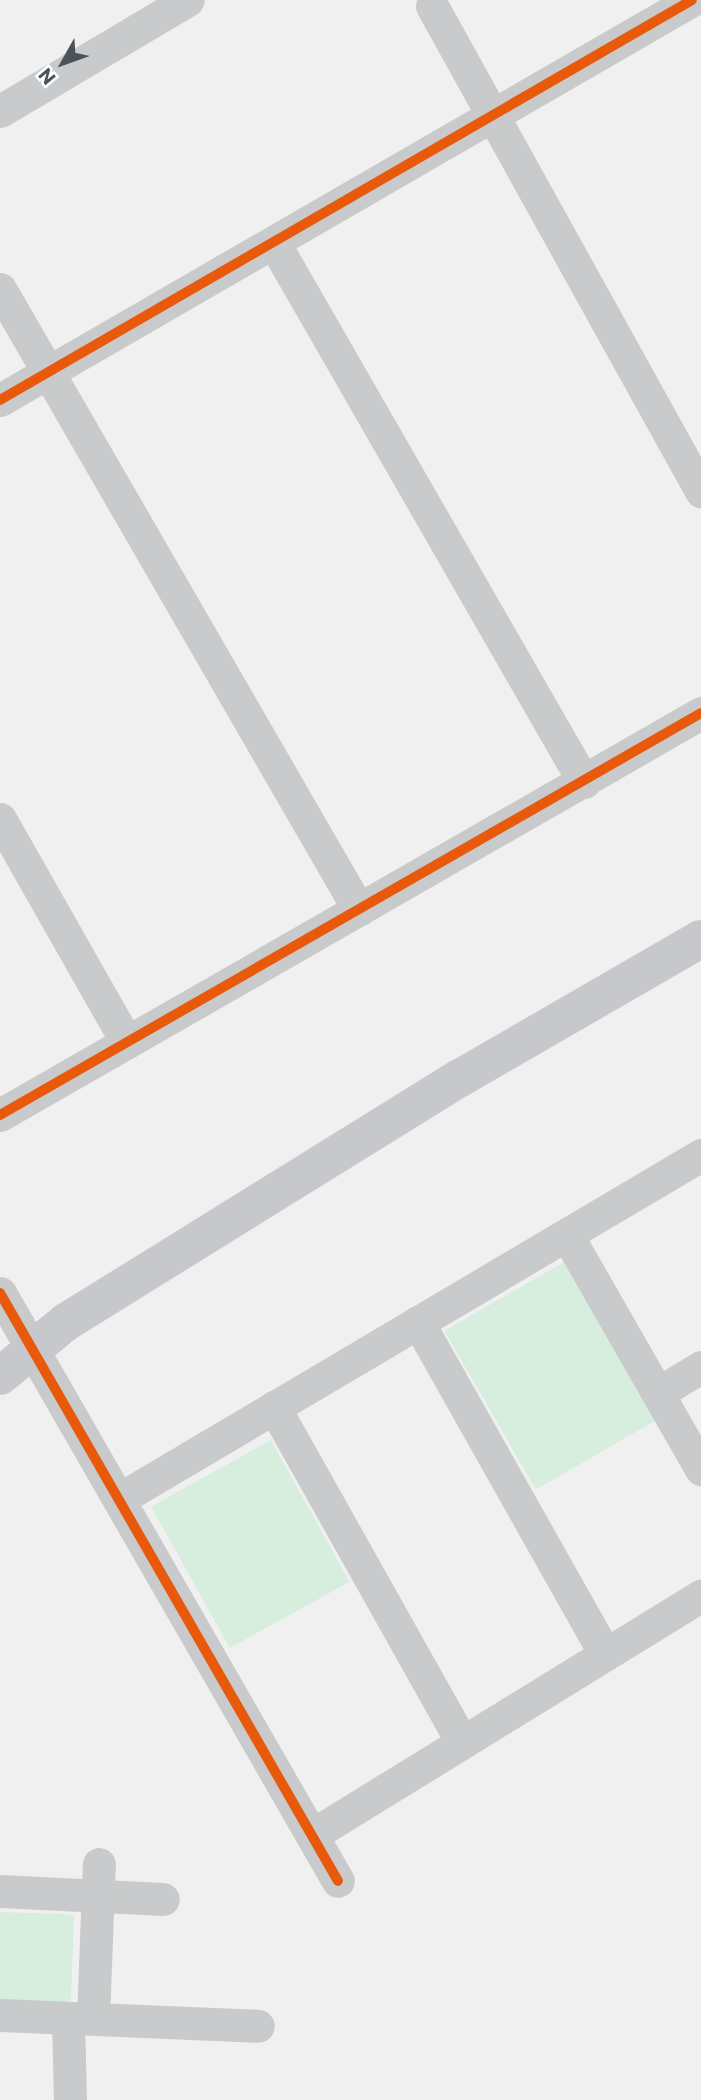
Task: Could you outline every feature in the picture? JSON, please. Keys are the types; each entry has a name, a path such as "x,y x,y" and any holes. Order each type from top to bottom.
{"main road":[{"path":"0,1376 66,1322 460,1078 701,939"}],"street":[{"path":"0,111 188,0"},
{"path":"0,400 692,0"},
{"path":"432,6 701,491"},
{"path":"274,243 584,782"},
{"path":"0,289 359,910"},
{"path":"0,1115 701,713"},
{"path":"0,819 127,1043"},
{"path":"121,1498 701,1155"},
{"path":"567,1235 701,1469"},
{"path":"0,1293 121,1498 338,1881"},
{"path":"418,1322 605,1654"},
{"path":"658,1393 701,1367"},
{"path":"274,1407 462,1742"},
{"path":"312,1835 701,1596"},
{"path":"70,2100 99,1864"},
{"path":"0,1891 94,1898 163,1899"},
{"path":"0,2015 258,2026"}],"green space":[{"path":"564,1262 656,1420 536,1489 444,1331"},
{"path":"271,1440 350,1582 230,1648 151,1506"},
{"path":"0,1912 74,1915 71,2006 0,2003"}],"cycle path":[{"path":"0,400 692,0"},
{"path":"0,1115 701,713"},
{"path":"0,1293 338,1881"}]}
